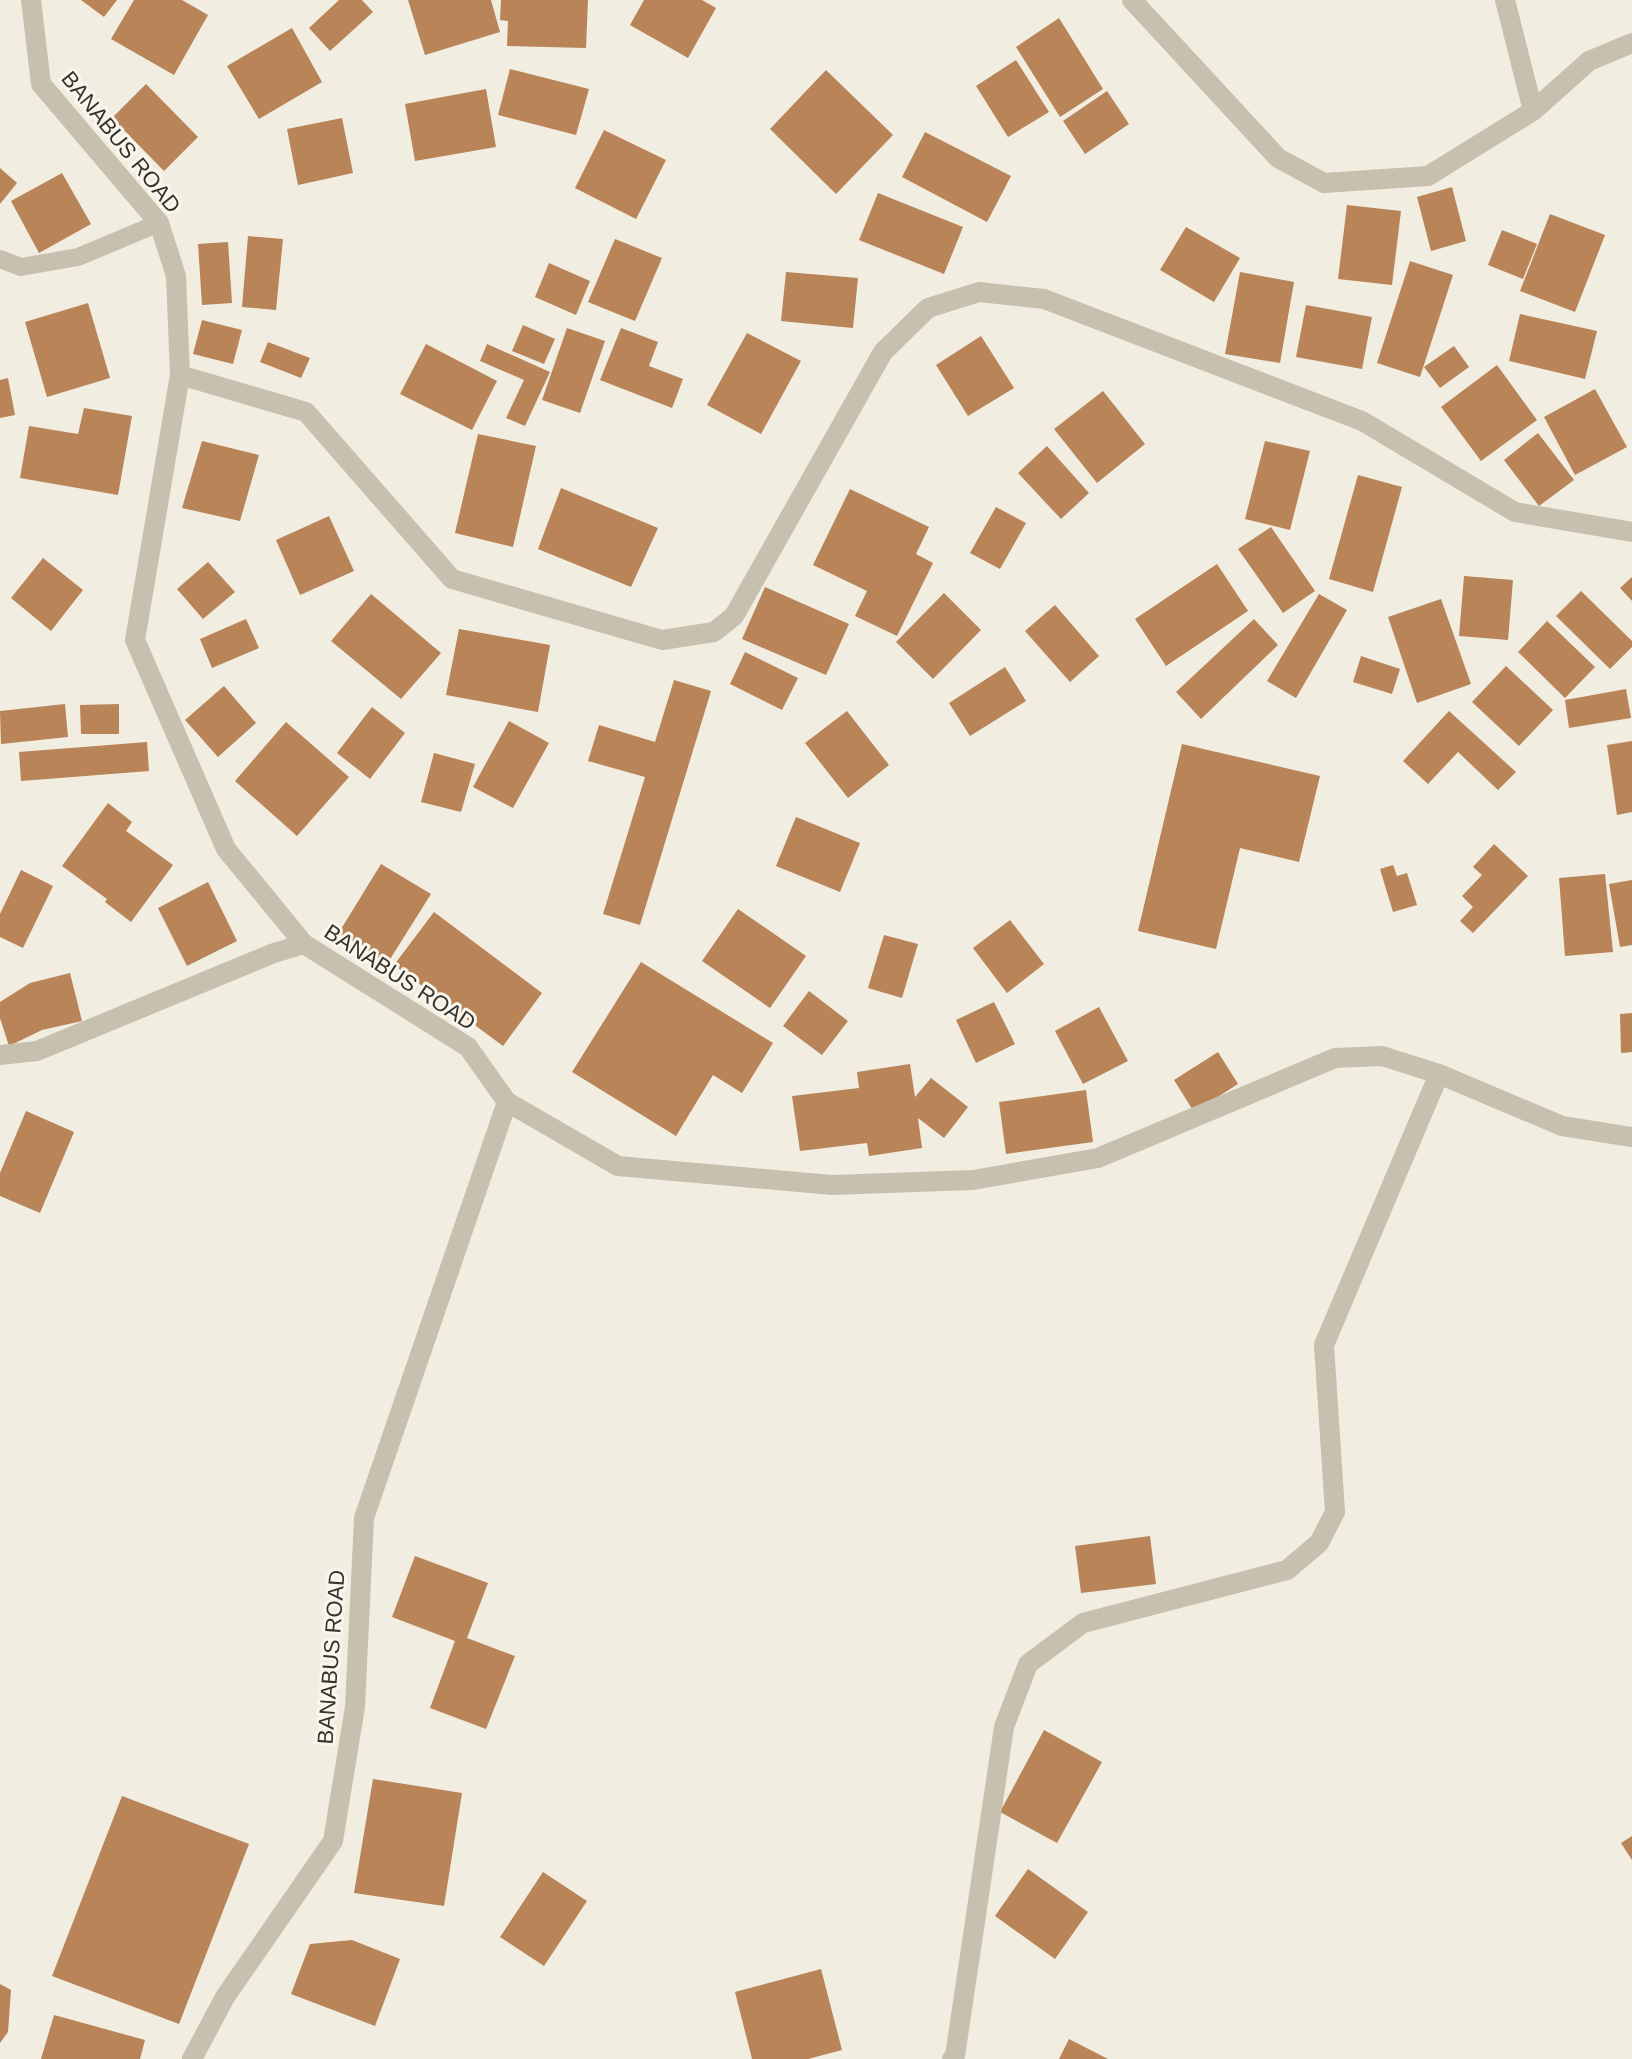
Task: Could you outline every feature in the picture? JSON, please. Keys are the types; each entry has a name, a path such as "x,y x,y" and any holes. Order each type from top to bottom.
{"street":[{"name":"BANABUS ROAD","path":"31,0 41,84 159,223 176,276 180,375 135,640 226,849 304,944 468,1047 507,1102 364,1518 355,1707 333,1841 225,1997 192,2059"},
{"path":"1132,0 1278,158 1324,183 1428,176 1533,111 1589,61 1632,43"},
{"path":"1505,0 1533,111"},
{"path":"180,375 306,412 452,579 662,640 714,632 734,616 883,352 928,308 979,292 1044,299 1362,421 1515,512 1632,532"},
{"path":"0,1055 37,1051 274,953 304,944"},
{"path":"507,1102 618,1166 832,1185 973,1180 1098,1158 1335,1058 1382,1056 1439,1074 1562,1126 1632,1137"},
{"path":"952,2059 955,2056 1004,1727 1028,1664 1083,1623 1287,1570 1319,1543 1335,1512 1324,1345 1439,1074"}],"lane":[{"path":"0,259 21,267 78,257 159,223"}],"building":[{"path":"81,0 117,0 104,17"},
{"path":"134,0 182,0 208,15 174,75 111,39"},
{"path":"339,0 362,0 373,12 330,51 309,28"},
{"path":"408,0 491,0 500,32 425,55"},
{"path":"501,0 588,0 586,48 507,46 508,21 500,20"},
{"path":"644,0 702,0 716,8 688,58 630,25"},
{"path":"1059,18 1103,89 1060,117 1016,47"},
{"path":"292,28 322,82 259,119 227,66"},
{"path":"1016,60 1049,112 1008,137 976,86"},
{"path":"510,69 589,89 576,135 498,115"},
{"path":"826,70 893,135 836,194 770,129"},
{"path":"146,84 198,137 164,171 112,118"},
{"path":"486,89 496,147 415,161 405,104"},
{"path":"1107,91 1129,124 1085,154 1063,121"},
{"path":"342,118 353,173 298,185 287,129"},
{"path":"604,130 666,160 636,219 575,188"},
{"path":"925,132 1011,176 987,222 902,177"},
{"path":"0,168 17,183 0,204"},
{"path":"62,173 91,224 39,253 11,201"},
{"path":"1452,187 1466,241 1431,251 1417,197"},
{"path":"878,193 963,227 944,274 859,240"},
{"path":"1347,205 1401,211 1392,285 1338,279"},
{"path":"1550,214 1605,235 1575,312 1520,291"},
{"path":"1186,227 1240,258 1214,302 1160,270"},
{"path":"1502,230 1537,244 1523,279 1488,265"},
{"path":"248,236 283,239 276,310 242,307"},
{"path":"615,239 662,258 635,321 588,302"},
{"path":"228,242 232,303 202,305 198,244"},
{"path":"1410,261 1453,275 1420,377 1377,363"},
{"path":"549,263 590,281 576,315 535,297"},
{"path":"786,272 858,278 853,328 781,321"},
{"path":"1240,272 1294,282 1280,363 1225,354"},
{"path":"88,303 110,378 47,397 25,322"},
{"path":"1306,305 1372,317 1362,369 1296,357"},
{"path":"1520,314 1597,331 1585,379 1509,361"},
{"path":"202,320 242,330 233,364 193,354"},
{"path":"523,325 555,339 544,364 512,351"},
{"path":"567,328 605,341 580,413 542,400"},
{"path":"621,328 658,342 649,366 683,379 672,408 600,380"},
{"path":"747,333 801,361 761,434 707,405"},
{"path":"981,336 1014,388 968,416 936,365"},
{"path":"268,342 310,358 301,378 260,362"},
{"path":"426,344 497,381 472,430 400,394"},
{"path":"487,344 550,372 525,426 506,418 524,380 480,361"},
{"path":"1454,346 1469,367 1440,388 1424,367"},
{"path":"1497,365 1537,420 1481,461 1441,407"},
{"path":"8,378 15,415 0,418 0,380"},
{"path":"1595,389 1627,447 1575,475 1544,417"},
{"path":"1103,391 1145,444 1097,483 1054,429"},
{"path":"84,408 132,416 118,495 20,478 29,426 78,434"},
{"path":"1538,433 1574,480 1539,506 1504,460"},
{"path":"478,434 536,446 513,547 455,533"},
{"path":"202,441 259,455 240,521 182,508"},
{"path":"1265,441 1310,451 1290,530 1245,519"},
{"path":"1047,446 1089,493 1061,519 1018,473"},
{"path":"1358,475 1402,487 1373,592 1329,579"},
{"path":"561,488 658,528 631,587 538,549"},
{"path":"850,489 929,527 916,554 933,563 897,636 855,616 867,591 813,565"},
{"path":"996,507 1026,523 1000,569 970,553"},
{"path":"329,516 354,571 300,595 276,540"},
{"path":"1271,527 1315,591 1283,613 1238,549"},
{"path":"43,558 83,590 51,631 11,598"},
{"path":"208,562 235,592 203,619 177,589"},
{"path":"1217,564 1248,611 1166,666 1135,619"},
{"path":"1464,576 1513,580 1508,640 1459,636"},
{"path":"1632,577 1632,601 1620,588"},
{"path":"765,587 849,624 826,675 742,639"},
{"path":"1581,591 1632,641 1632,647 1610,669 1556,616"},
{"path":"944,593 981,630 933,679 896,642"},
{"path":"371,594 441,653 401,699 331,641"},
{"path":"1319,594 1347,610 1296,698 1267,681"},
{"path":"1441,599 1471,684 1417,703 1388,617"},
{"path":"1055,605 1099,656 1070,682 1025,631"},
{"path":"246,619 259,648 212,668 200,639"},
{"path":"1254,619 1278,645 1201,719 1176,692"},
{"path":"1547,621 1595,667 1565,698 1518,652"},
{"path":"459,629 550,645 538,712 446,695"},
{"path":"745,652 798,678 782,710 730,684"},
{"path":"1361,656 1400,669 1392,694 1353,682"},
{"path":"1506,666 1553,710 1519,746 1472,702"},
{"path":"1005,667 1026,701 970,736 949,703"},
{"path":"674,680 711,691 640,925 603,914 645,777 588,761 599,725 655,742"},
{"path":"224,686 256,723 218,757 185,720"},
{"path":"1626,689 1631,718 1569,728 1565,700"},
{"path":"65,704 68,737 1,744 0,711"},
{"path":"119,704 119,734 81,734 80,705"},
{"path":"372,707 405,733 370,779 337,753"},
{"path":"847,711 889,765 848,798 805,743"},
{"path":"1449,711 1516,772 1498,790 1458,752 1428,784 1403,761"},
{"path":"509,721 549,743 513,808 473,787"},
{"path":"286,722 349,777 297,836 235,781"},
{"path":"1632,741 1632,812 1617,815 1607,745"},
{"path":"147,742 149,771 21,781 19,752"},
{"path":"1182,744 1320,776 1299,862 1240,848 1216,949 1138,931"},
{"path":"434,753 475,764 461,812 421,802"},
{"path":"108,803 132,822 126,831 173,865 131,922 105,902 107,899 62,866"},
{"path":"796,817 860,843 840,892 776,866"},
{"path":"1494,844 1528,876 1473,933 1460,921 1473,907 1462,896 1482,875 1473,867"},
{"path":"381,864 431,894 387,964 338,934"},
{"path":"1393,865 1397,876 1407,873 1417,905 1393,912 1380,869"},
{"path":"21,870 53,886 23,948 0,937 0,914"},
{"path":"1605,874 1613,952 1565,956 1559,878"},
{"path":"1632,880 1632,945 1620,947 1609,884"},
{"path":"208,882 237,941 187,966 158,908"},
{"path":"738,909 806,956 770,1008 702,961"},
{"path":"434,912 542,993 503,1046 394,965"},
{"path":"1010,920 1044,964 1007,993 973,948"},
{"path":"884,935 918,944 902,998 868,988"},
{"path":"641,962 773,1043 742,1093 713,1075 676,1136 572,1072"},
{"path":"70,973 82,1021 42,1030 9,1046 0,1018 0,1002 30,983"},
{"path":"809,991 848,1021 822,1055 783,1026"},
{"path":"994,1002 1015,1044 976,1063 956,1020"},
{"path":"1099,1007 1128,1061 1083,1084 1055,1031"},
{"path":"1632,1013 1632,1052 1621,1053 1620,1014"},
{"path":"1218,1052 1238,1084 1194,1112 1174,1080"},
{"path":"910,1064 915,1097 931,1078 968,1107 944,1138 918,1118 922,1148 869,1156 867,1143 800,1151 792,1096 859,1088 857,1072"},
{"path":"1086,1090 1093,1142 1006,1154 999,1102"},
{"path":"26,1111 74,1132 40,1213 0,1196 0,1173"},
{"path":"1150,1536 1156,1584 1081,1593 1075,1546"},
{"path":"415,1556 488,1583 467,1638 515,1656 486,1729 430,1708 455,1641 392,1617"},
{"path":"1044,1730 1102,1762 1057,1843 1000,1812"},
{"path":"373,1779 462,1793 444,1906 354,1893"},
{"path":"122,1796 249,1844 179,2024 52,1976"},
{"path":"1632,1836 1632,1860 1621,1843"},
{"path":"1028,1869 1088,1912 1055,1959 995,1916"},
{"path":"543,1872 587,1901 544,1966 500,1937"},
{"path":"352,1940 400,1959 375,2026 291,1994 310,1944"},
{"path":"821,1969 842,2050 808,2059 752,2059 735,1992"},
{"path":"0,1984 11,1990 8,2032 0,2043"},
{"path":"54,2015 145,2040 140,2059 41,2059"},
{"path":"1069,2039 1108,2059 1059,2059"}]}
